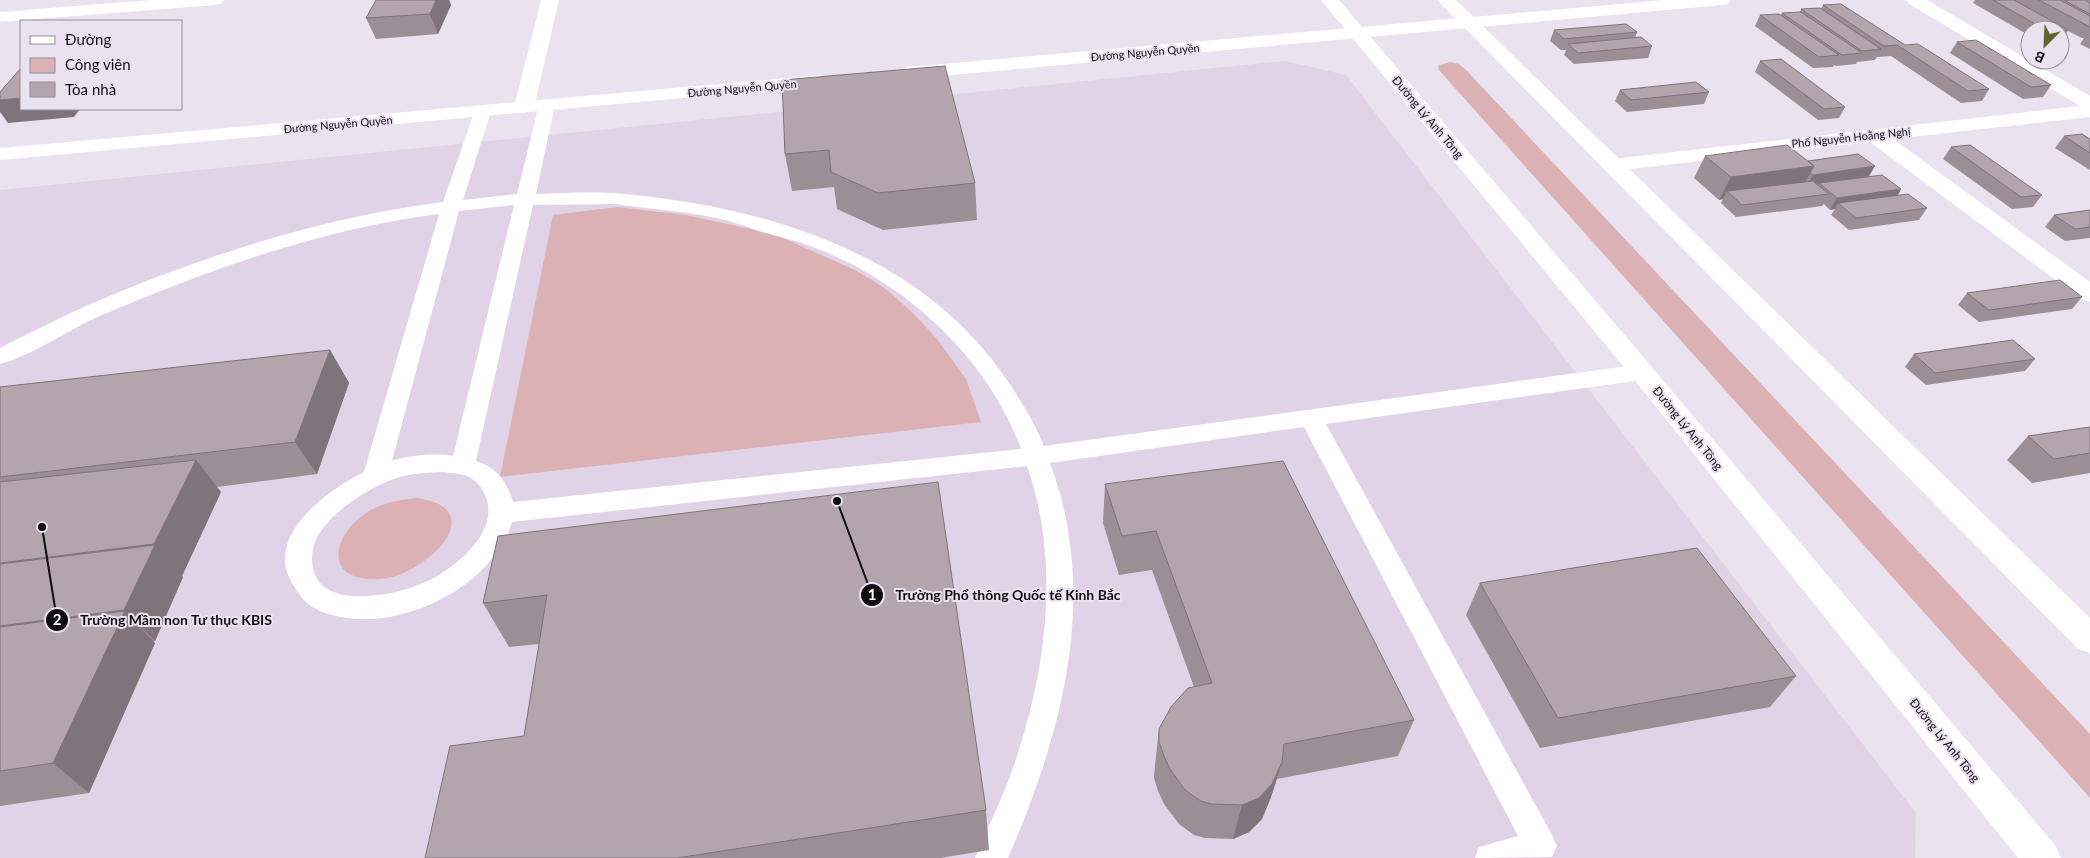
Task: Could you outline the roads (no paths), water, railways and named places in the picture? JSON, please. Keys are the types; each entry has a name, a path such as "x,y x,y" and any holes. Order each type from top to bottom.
{"street":[{"path":"0,16 215,0"},
{"path":"524,107 550,0"},
{"name":"Đường Lý Anh Tông","path":"1330,0 1642,372 2042,858"},
{"path":"1446,0 2090,639"},
{"name":"Đường Nguyễn Quyền","path":"886,75 1722,0"},
{"path":"1915,0 2090,104"},
{"name":"Đường Nguyễn Quyền","path":"0,154 837,79"},
{"name":"Phố Nguyễn Hoằng Nghị","path":"1612,165 2090,111"},
{"path":"1874,135 2090,294"}],"lane":[{"path":"463,466 548,105"},
{"path":"375,477 451,206 482,111"},
{"path":"0,357 89,312 202,267 310,234 362,221 451,206 526,199 582,198 637,200 690,207 741,217 790,231 836,249 879,271 919,298 955,330 988,366 1015,408 1037,456 1050,500 1058,548 1060,600 1055,657 1043,719 1022,784 991,858"},
{"path":"502,513 1037,456 1642,372"},
{"path":"1311,418 1541,846 1491,858"},
{"path":"443,463 463,466 477,471 488,478 496,488 501,500 502,513 498,527 491,542 480,557 465,571 426,594 382,607 361,608 341,606 325,601 312,592 304,582 299,569 299,555 304,540 312,525 339,497 375,477 398,468 422,464 443,463"}],"place":[{"name":"Trường Phổ thông Quốc tế Kinh Bắc","path":"837,501"},
{"name":"Trường Mầm non Tư thục KBIS","path":"42,527"}]}
